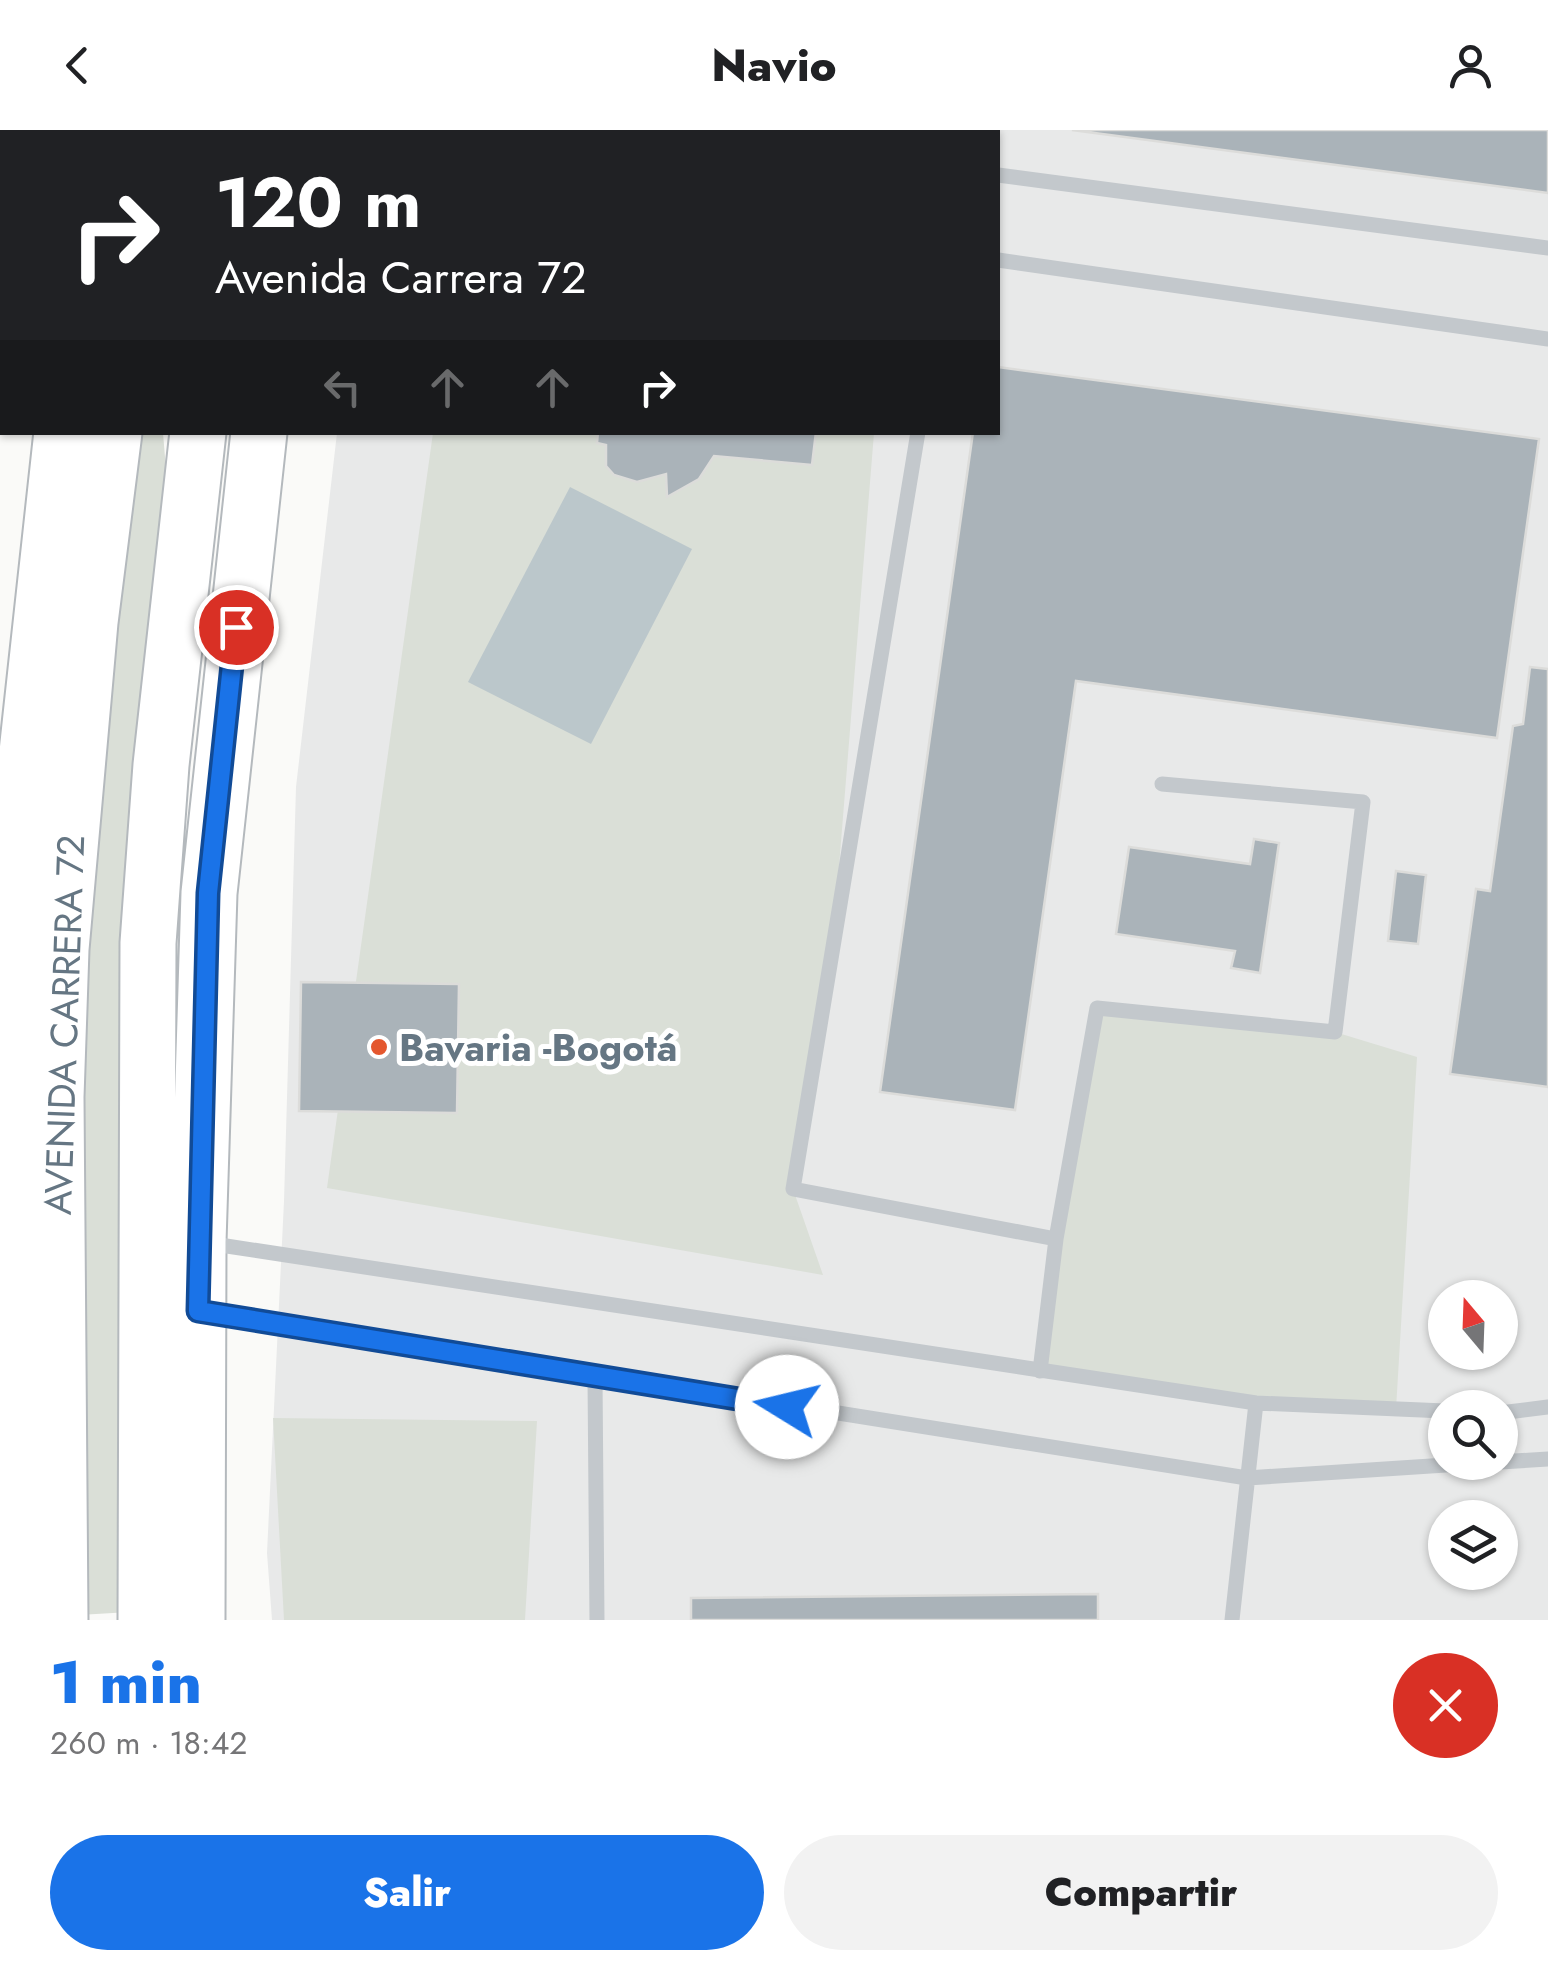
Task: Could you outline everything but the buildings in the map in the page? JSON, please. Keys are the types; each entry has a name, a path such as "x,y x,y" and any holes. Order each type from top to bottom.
{"highway":[{"name":"AVENIDA CARRERA 72","path":"14,1620 3,1041 11,900 62,435"},
{"name":"AVENIDA CARRERA 72","path":"60,1620 56,1097 61,949 90,622 114,435"},
{"path":"146,1620 148,944 161,765 198,435"},
{"path":"197,1620 198,1242 208,893 259,435"}],"lane":[{"path":"1000,176 1548,248"},
{"path":"1000,260 1548,340"},
{"path":"918,435 793,1189 1056,1239"},
{"path":"1040,1371 1056,1239 1097,1008 1334,1032 1363,802 1162,784"},
{"path":"198,1242 1256,1402 1428,1411"},
{"path":"198,1311 595,1378 1247,1478 1428,1466"},
{"path":"595,1378 597,1620"},
{"path":"1232,1620 1256,1402"},
{"path":"1518,1411 1548,1408"},
{"path":"1518,1461 1548,1459"}],"shaded area":[{"path":"1000,130 1548,130 1548,1620 272,1620 267,1553 284,1201 296,787 337,435 1000,435"},
{"path":"130,435 163,435 171,529 130,1612 79,1615 75,1016"},
{"path":"433,435 874,435 832,953 793,1189 823,1275 327,1188"},
{"path":"570,487 692,549 591,744 468,682"},
{"path":"1097,1008 1335,1032 1417,1057 1396,1409 1256,1403 1040,1371"},
{"path":"273,1418 537,1421 525,1620 284,1620"}],"place":[{"name":"Bavaria -Bogotá","path":"379,1047"}],"route":[{"path":"236,627 208,893 198,1311 787,1407"}]}
